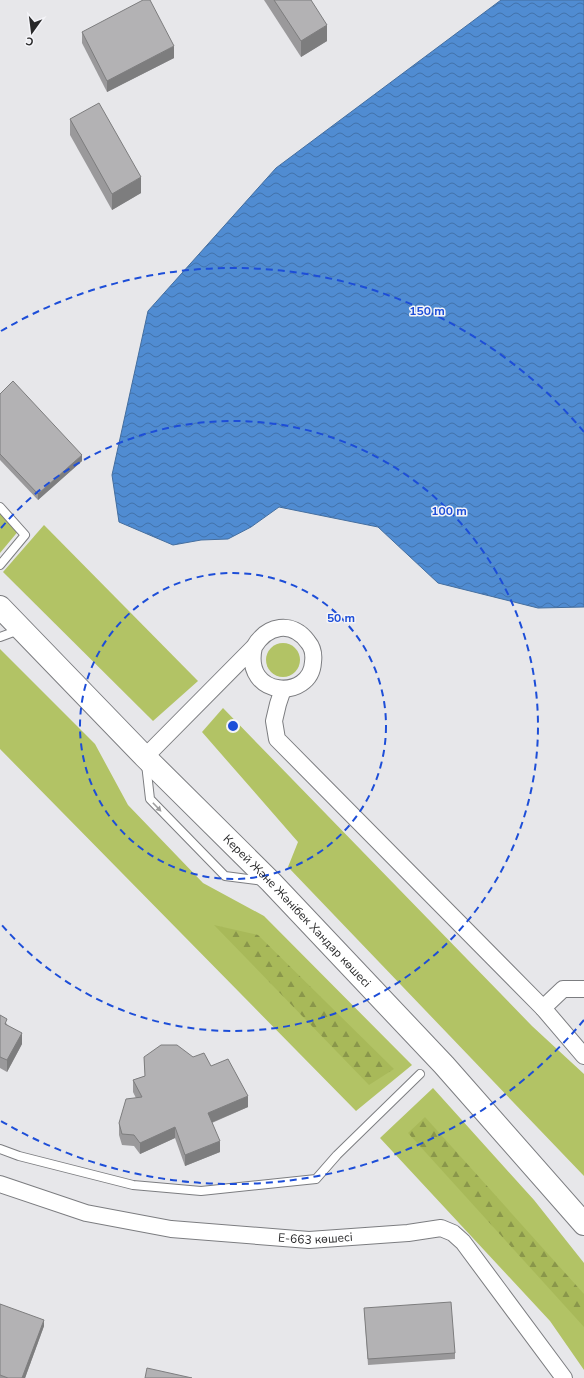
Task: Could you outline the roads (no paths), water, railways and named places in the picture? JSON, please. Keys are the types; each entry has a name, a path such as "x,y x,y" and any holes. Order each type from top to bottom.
{"main road":[{"name":"Керей Және Жәнібек Хандар көшесі","path":"0,607 145,757 271,882 444,1065 584,1224"}],"street":[{"path":"145,757 267,632 276,628 296,630 304,636 310,644 314,654 313,665 303,682 294,688 283,690 273,688 264,683 257,676 253,667 252,657 254,647"},
{"path":"283,690 274,721 277,739 543,1008 584,1056"},
{"path":"543,1008 563,989 584,989"},
{"name":"Е-663 көшесі","path":"0,1184 86,1213 171,1229 309,1240 408,1233 441,1228 453,1233 463,1242 564,1378"}],"lane":[{"path":"0,507 25,535 0,565"},
{"path":"0,637 22,630"},
{"path":"0,1149 19,1156 133,1186 201,1191 316,1178 337,1155 420,1074"}],"water":[{"path":"501,0 584,0 584,607 538,608 438,583 378,527 279,507 251,527 228,539 201,540 173,545 119,522 112,475 148,311 276,168"}]}
